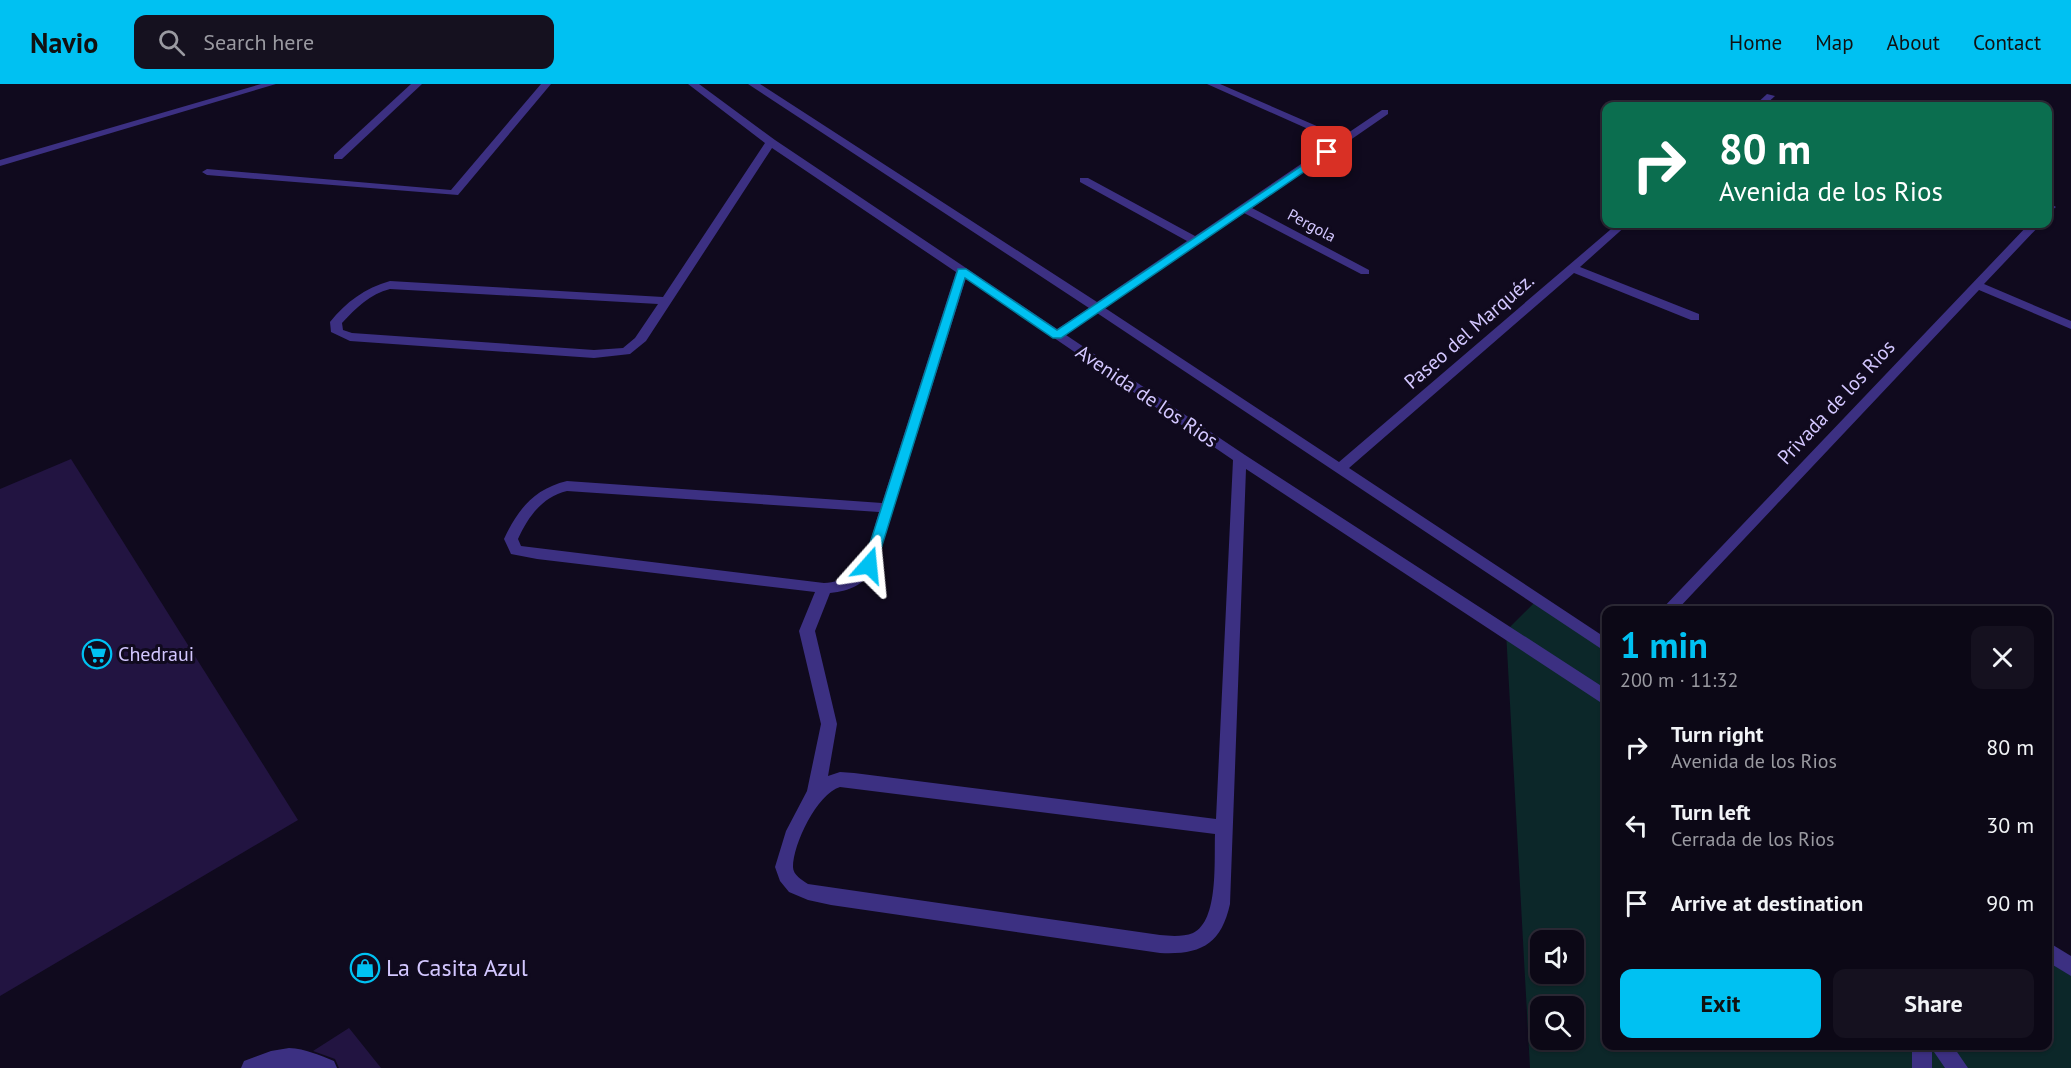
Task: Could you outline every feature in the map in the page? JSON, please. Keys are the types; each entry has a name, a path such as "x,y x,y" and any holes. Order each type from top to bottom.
{"street":[{"path":"0,163 271,84"},
{"path":"338,157 417,84"},
{"path":"207,172 454,193 546,84"},
{"name":"Avenida de los Rios","path":"693,84 771,142 1240,458 1602,687"},
{"path":"753,84 1340,468 1602,643"},
{"path":"1212,84 1343,141"},
{"path":"1763,102 1770,96"},
{"path":"1057,335 1385,112"},
{"path":"667,301 390,285 374,289 361,296 336,322 335,328 337,332 350,337 608,355 634,348 667,301 771,142"},
{"path":"1084,180 1195,241"},
{"name":"Pergola","path":"1244,208 1365,272"},
{"name":"Paseo del Marquéz.","path":"1340,468 1618,228"},
{"name":"Privada de los Rios","path":"1672,606 2031,228"},
{"path":"1572,268 1695,317"},
{"path":"887,508 567,486 551,489 534,501 511,539 516,550 537,554 824,588 844,586 865,573 887,508 962,271"},
{"path":"1976,285 2071,325"},
{"path":"824,588 807,631 829,724 816,791 809,801 784,867 786,878 792,886 831,897 1160,944 1189,943 1203,938 1213,930 1219,919 1221,904 1240,458"},
{"path":"816,791 835,780 854,780 1224,828"},
{"path":"2052,954 2071,967"},
{"path":"1922,1050 1922,1068"},
{"path":"1944,1050 1958,1068"},
{"path":"251,1068 281,1058 295,1057 309,1059 327,1068"}],"green space":[{"path":"1537,600 1602,643 1602,1050 2052,1050 2052,954 2071,967 2071,1068 1530,1068 1506,631"}],"building":[{"name":"Chedraui","path":"71,459 298,820 0,996 0,489"},
{"path":"349,1028 381,1068 339,1068 335,1059 313,1051"}],"place":[{"name":"Chedraui","path":"97,654"},
{"name":"La Casita Azul","path":"365,968"}],"route":[{"path":"869,565 962,271 1057,335 1327,152"}]}
